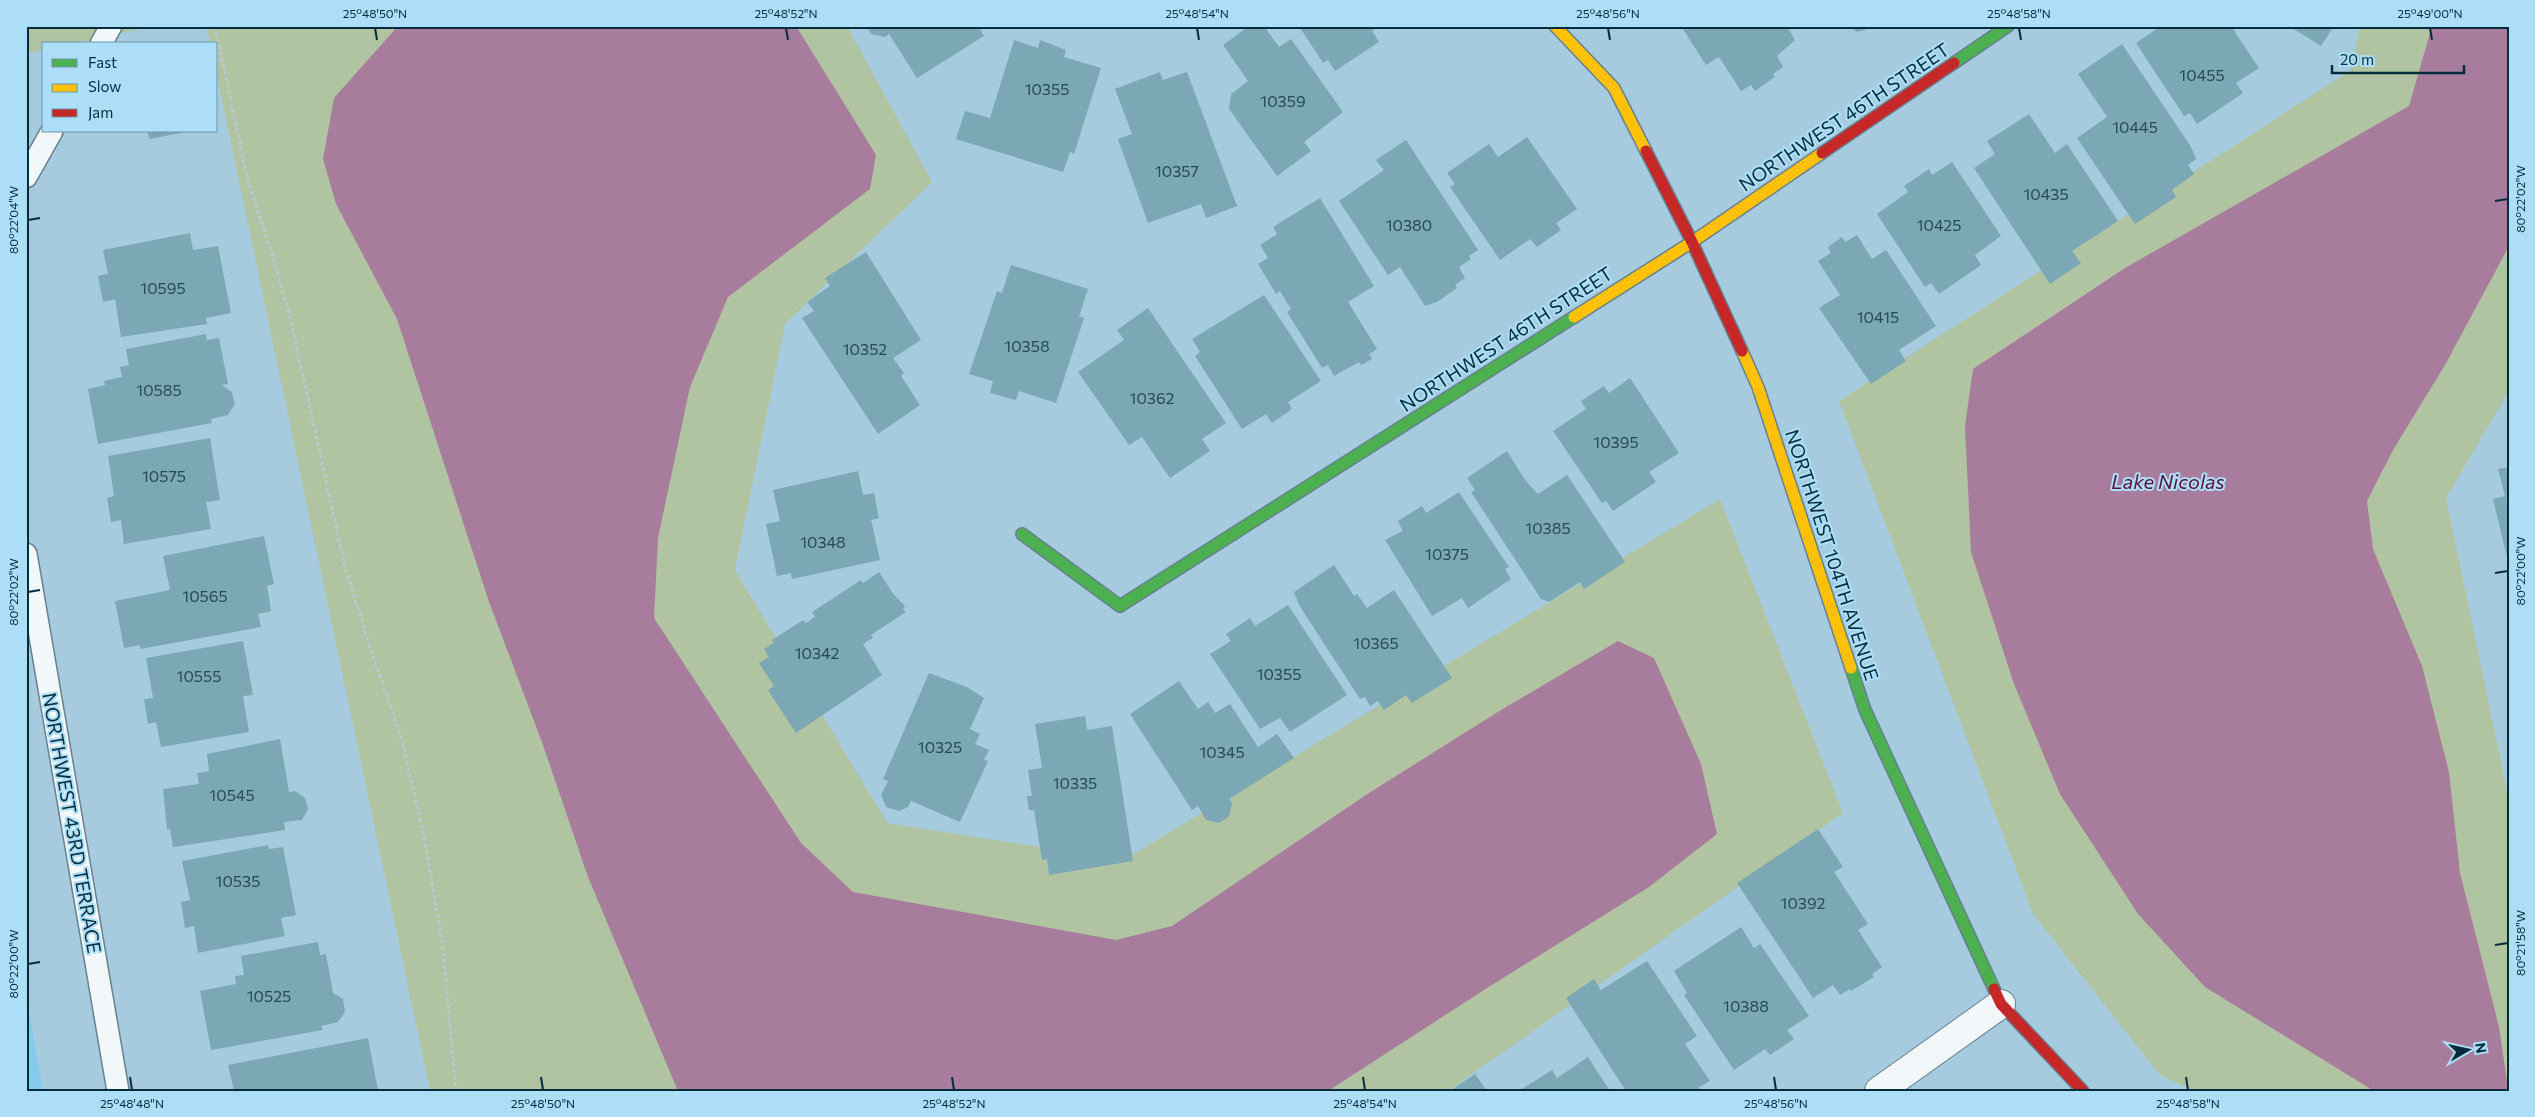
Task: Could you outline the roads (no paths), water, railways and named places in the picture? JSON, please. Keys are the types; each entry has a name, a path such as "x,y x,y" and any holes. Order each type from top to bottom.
{"street":[{"name":"NORTHWEST 104TH AVENUE","path":"1555,26 1614,88 1692,242 1758,387 1865,710 2001,1004 2083,1091"},
{"name":"NORTHWEST 46TH STREET","path":"1022,534 1120,606 1692,242 2008,26"},
{"path":"1879,1091 2001,1004"}],"lane":[{"path":"103,42 111,26"},
{"path":"26,178 51,132"},
{"name":"NORTHWEST 43RD TERRACE","path":"26,554 118,1091"}],"water":[{"path":"398,26 796,26 876,155 870,189 728,297 690,387 658,538 654,618 801,843 853,892 1116,940 1172,926 1369,793 1501,710 1618,641 1654,658 1701,764 1717,834 1649,887 1487,988 1328,1091 678,1091 588,877 543,745 488,599 397,319 336,204 323,159 334,98"},
{"name":"Lake Nicolas","path":"2432,26 2509,26 2509,246 2445,365 2393,450 2367,501 2373,549 2422,666 2449,772 2460,873 2499,1027 2508,1088 2505,1091 2374,1091 2205,987 2138,914 2060,794 2014,684 1971,552 1965,426 1973,369 2125,268 2409,106"}]}
